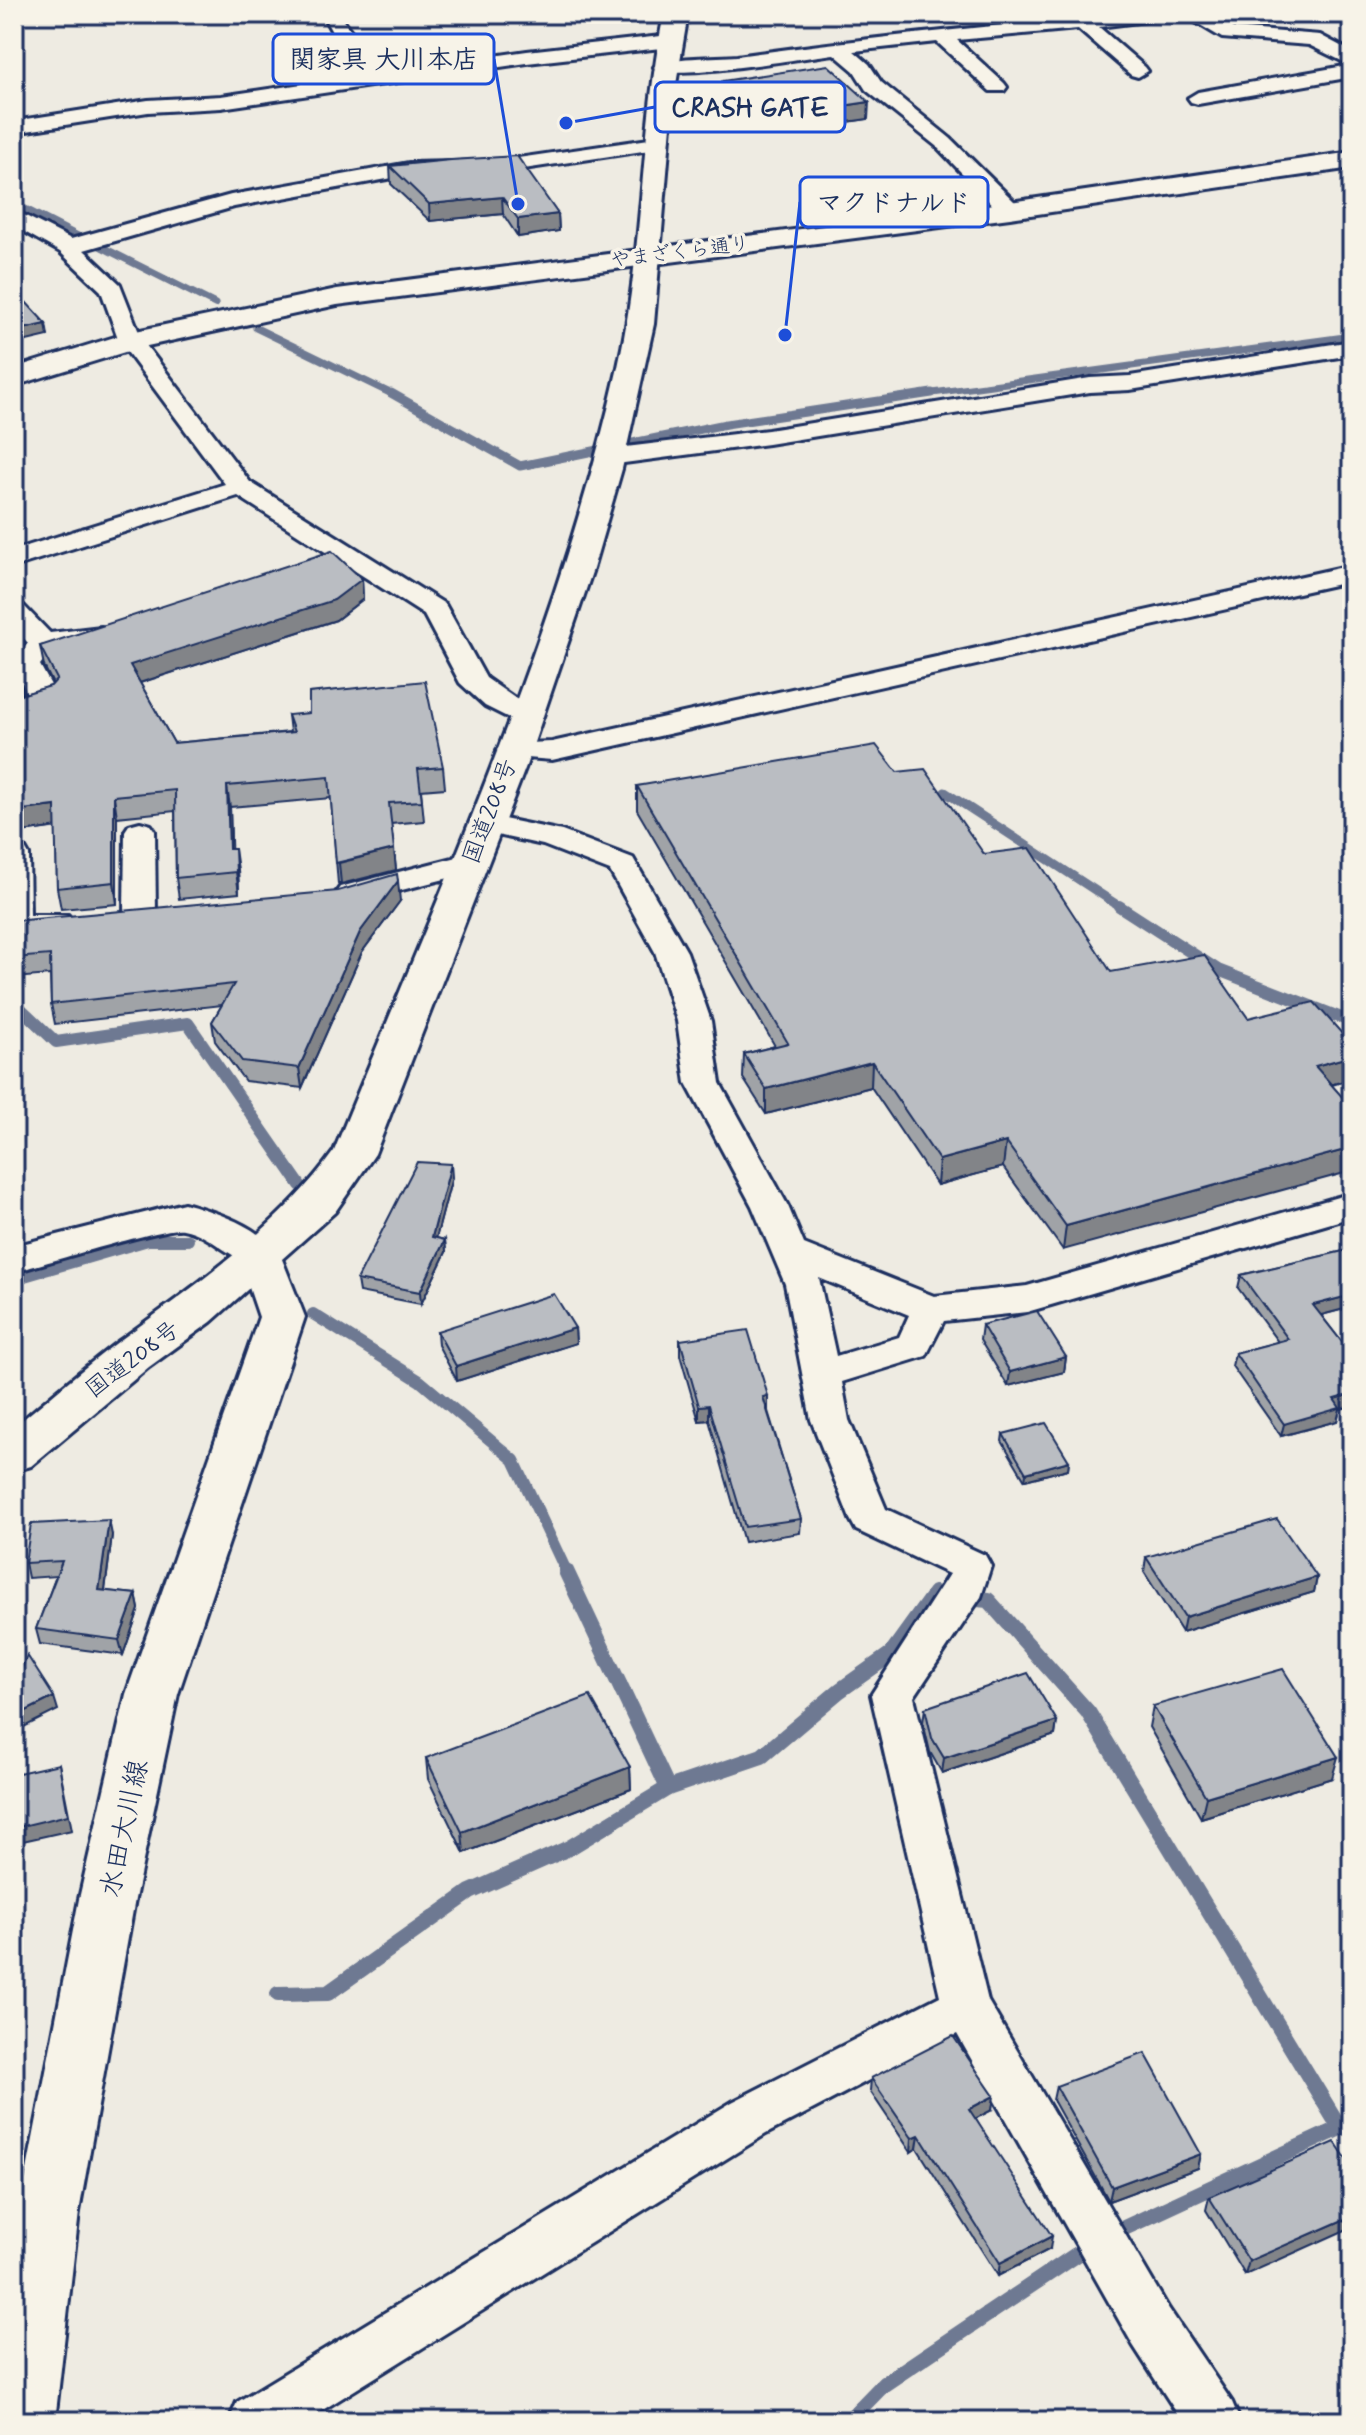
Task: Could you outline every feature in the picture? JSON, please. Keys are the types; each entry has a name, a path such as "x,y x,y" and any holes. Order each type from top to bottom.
{"main road":[{"name":"国道208号","path":"14,1453 133,1355 195,1311 260,1255 320,1202 354,1154 485,824 559,622 611,447 636,341 667,54 676,14"},
{"name":"やまざくら通り","path":"14,377 131,341 337,297 1010,210 1352,160"},
{"name":"水田大川線","path":"23,2421 48,2212 107,1899 152,1694 282,1317 260,1255"}],"street":[{"path":"14,127 148,106 221,102 644,42 667,54 719,64 837,46 1177,14"},
{"path":"1193,14 1229,34 1313,39 1352,60"},
{"path":"315,87 293,63 343,45 342,32 330,16"},
{"path":"1082,22 1138,71"},
{"path":"943,37 997,87"},
{"path":"837,46 862,68 873,86 943,142 1010,210"},
{"path":"1198,98 1352,71"},
{"path":"68,247 231,201 409,169 497,167 656,144"},
{"path":"14,217 68,247 112,289 131,341 241,487 435,610 474,683 495,700 519,732 552,751 1352,573"},
{"path":"611,447 784,435 1055,390 1145,381 1352,348"},
{"path":"14,559 241,487"},
{"path":"316,566 346,555"},
{"path":"14,612 43,642"},
{"path":"14,707 44,698 26,665 43,642 123,630"},
{"path":"485,824 551,837 622,865 671,952 694,1021 703,1083 770,1206 803,1284 830,1420 870,1519 971,1566 966,1586 892,1695 966,2006 1151,2327 1213,2421"},
{"path":"14,855 14,926 156,913 140,831"},
{"path":"327,897 469,863"},
{"path":"789,1252 931,1309 1027,1299 1352,1205"},
{"path":"14,1259 184,1215 234,1236 260,1255"},
{"path":"821,1375 913,1346 931,1309"},
{"path":"256,2421 749,2118 966,2006"}],"building":[{"path":"828,65 869,102 764,118 723,81"},
{"path":"517,156 558,214 518,219 502,197 429,204 390,166 451,160"},
{"path":"14,289 46,324 14,331"},
{"path":"332,551 362,579 334,600 130,665 174,743 294,732 288,715 309,713 309,693 425,681 443,767 418,769 422,801 389,803 394,849 336,863 329,777 227,786 229,849 235,849 236,872 176,878 175,790 114,796 114,882 57,888 55,806 14,811 14,697 51,686 57,679 40,646"},
{"path":"876,745 897,772 925,769 984,854 1030,848 1111,972 1204,955 1248,1018 1314,1002 1352,1045 1352,1056 1315,1066 1352,1108 1352,1148 1066,1226 1006,1142 939,1160 872,1062 766,1089 744,1054 788,1043 637,786"},
{"path":"397,874 398,881 360,932 299,1068 242,1061 212,1022 234,984 51,1004 50,955 14,958 14,921 338,891"},
{"path":"417,1162 451,1164 432,1237 445,1240 420,1292 357,1280"},
{"path":"1352,1249 1352,1295 1313,1305 1352,1355 1352,1394 1334,1399 1340,1408 1284,1424 1235,1353 1288,1339 1241,1275"},
{"path":"554,1294 575,1328 456,1366 437,1331"},
{"path":"1037,1311 1066,1357 1010,1372 982,1325"},
{"path":"748,1330 768,1396 763,1397 801,1519 745,1527 709,1405 699,1406 680,1340"},
{"path":"1046,1423 1069,1461 1026,1473 1003,1434"},
{"path":"1277,1519 1317,1577 1185,1617 1146,1557"},
{"path":"109,1520 99,1590 136,1594 119,1640 36,1629 62,1561 25,1563 31,1524"},
{"path":"27,1655 54,1697 14,1717 14,1689"},
{"path":"1283,1669 1338,1757 1206,1797 1153,1706"},
{"path":"1028,1673 1057,1721 944,1758 932,1738 925,1708"},
{"path":"590,1696 630,1767 462,1832 426,1758"},
{"path":"59,1764 68,1815 14,1828 14,1774"},
{"path":"953,2036 994,2096 969,2109 1052,2236 1000,2263 919,2135 912,2138 871,2078"},
{"path":"1145,2053 1201,2154 1112,2187 1056,2086"},
{"path":"1335,2142 1352,2167 1352,2216 1249,2261 1209,2197"}],"waterway":[{"path":"14,203 82,238"},
{"path":"92,242 215,304"},
{"path":"256,328 394,395"},
{"path":"925,394 1352,336"},
{"path":"391,393 520,466 726,424 925,394"},
{"path":"925,394 932,393"},
{"path":"918,395 925,394"},
{"path":"945,792 1122,908"},
{"path":"1119,906 1218,970 1352,1022"},
{"path":"14,1002 56,1042 188,1023 300,1185"},
{"path":"14,1279 148,1240 188,1240"},
{"path":"313,1314 420,1381 514,1460 567,1573"},
{"path":"566,1571 668,1788"},
{"path":"668,1788 762,1756 839,1691 891,1654 935,1593"},
{"path":"977,1599 988,1600 1088,1712 1340,2128"},
{"path":"278,1994 328,1993 470,1892 569,1848 668,1788"},
{"path":"1340,2128 1352,2127"},
{"path":"1107,2236 1340,2128"},
{"path":"848,2421 884,2384 1091,2245"}],"place":[{"name":"CRASH GATE","path":"566,123"},
{"name":"関家具 大川本店","path":"518,204"},
{"name":"マクドナルド","path":"785,335"}]}
